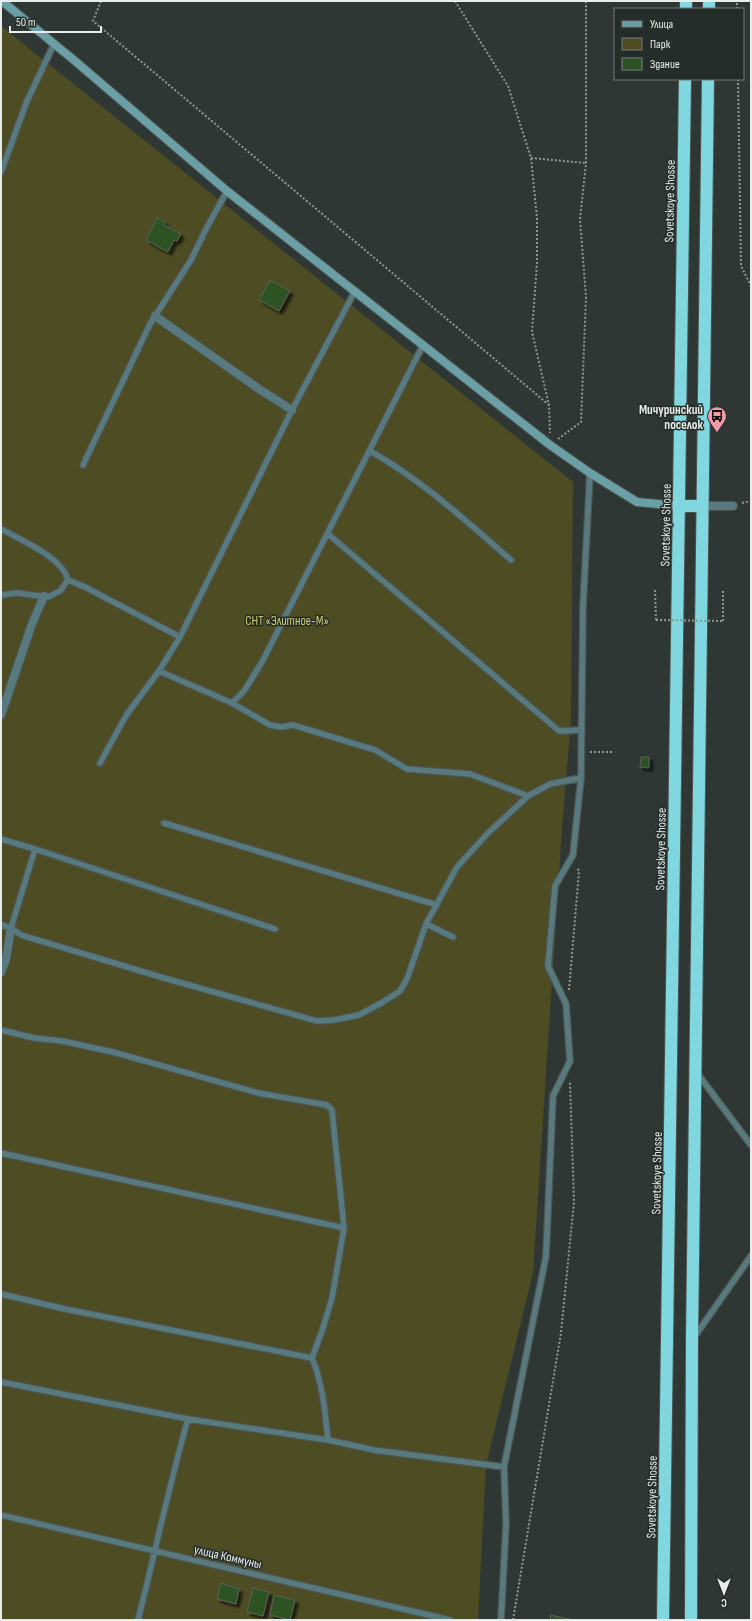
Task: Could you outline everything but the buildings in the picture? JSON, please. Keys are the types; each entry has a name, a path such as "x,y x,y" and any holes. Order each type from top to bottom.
{"highway":[{"name":"Sovetskoye Shosse","path":"663,1620 685,80"},
{"path":"691,1620 692,1339 708,80"},
{"path":"679,506 702,506"},
{"path":"660,1620 665,1504"}],"street":[{"path":"2,1 227,191 550,445 590,473 637,502 679,506"},
{"path":"155,316 259,389 292,410"},
{"path":"702,506 733,506"},
{"path":"1,715 32,624 44,596"},
{"path":"1,972 6,959 11,928"}],"lane":[{"path":"1,172 26,101 54,44"},
{"path":"84,465 150,324 191,260 227,191"},
{"path":"100,763 127,714 159,671 180,637 292,410 355,291"},
{"path":"232,703 244,692 262,662 423,345"},
{"path":"370,450 396,466 512,560"},
{"path":"501,1620 506,1524 504,1467 546,1256 553,1096 570,1061 566,1004 548,966 555,886 573,855 580,778 583,606 590,473"},
{"path":"1,529 59,564 66,573 68,580"},
{"path":"328,534 559,731 581,730"},
{"path":"68,580 85,587 180,637"},
{"path":"1,595 17,593 48,597 60,591 68,580"},
{"path":"159,671 232,703 270,725 282,727 293,725 375,750 407,769 470,774 528,796"},
{"path":"1,925 11,928 21,935 156,976 318,1020 334,1020 359,1015 400,991 407,979 426,924 457,867 488,833 528,796 550,784 580,778"},
{"path":"164,823 437,905"},
{"path":"1,839 275,929"},
{"path":"11,928 35,849"},
{"path":"426,924 453,937"},
{"path":"1,1030 34,1038 62,1041 113,1052 258,1093 327,1105 332,1110 344,1228 332,1298 312,1358 319,1374 328,1440"},
{"path":"696,1072 751,1145"},
{"path":"1,1153 344,1228"},
{"path":"692,1339 751,1256"},
{"path":"1,1294 65,1309 312,1358"},
{"path":"1,1382 188,1419 328,1440 374,1450 504,1467"},
{"path":"138,1620 156,1550 169,1487 188,1419"},
{"name":"улица Коммуны","path":"1,1515 156,1550 450,1620"}],"path":[{"path":"101,1 93,21 549,405"},
{"path":"455,1 508,86 532,158 537,218 537,263 532,332 549,405 550,445"},
{"path":"550,445 581,422 586,298 580,219 586,163 586,1"},
{"path":"738,80 741,266 751,286"},
{"path":"532,158 586,163"},
{"path":"655,590 656,620 723,621 723,591"},
{"path":"593,752 614,752"},
{"path":"566,1004 570,981 578,871 573,855"},
{"path":"512,1620 559,1340 565,1294 574,1202 570,1061"}],"green space":[{"name":"СНТ «Элитное-М»","path":"1,26 573,482 571,719 561,843 533,1273 486,1465 478,1620 1,1620"}],"place":[{"name":"Мичуринский поселок","path":"717,433"}]}
